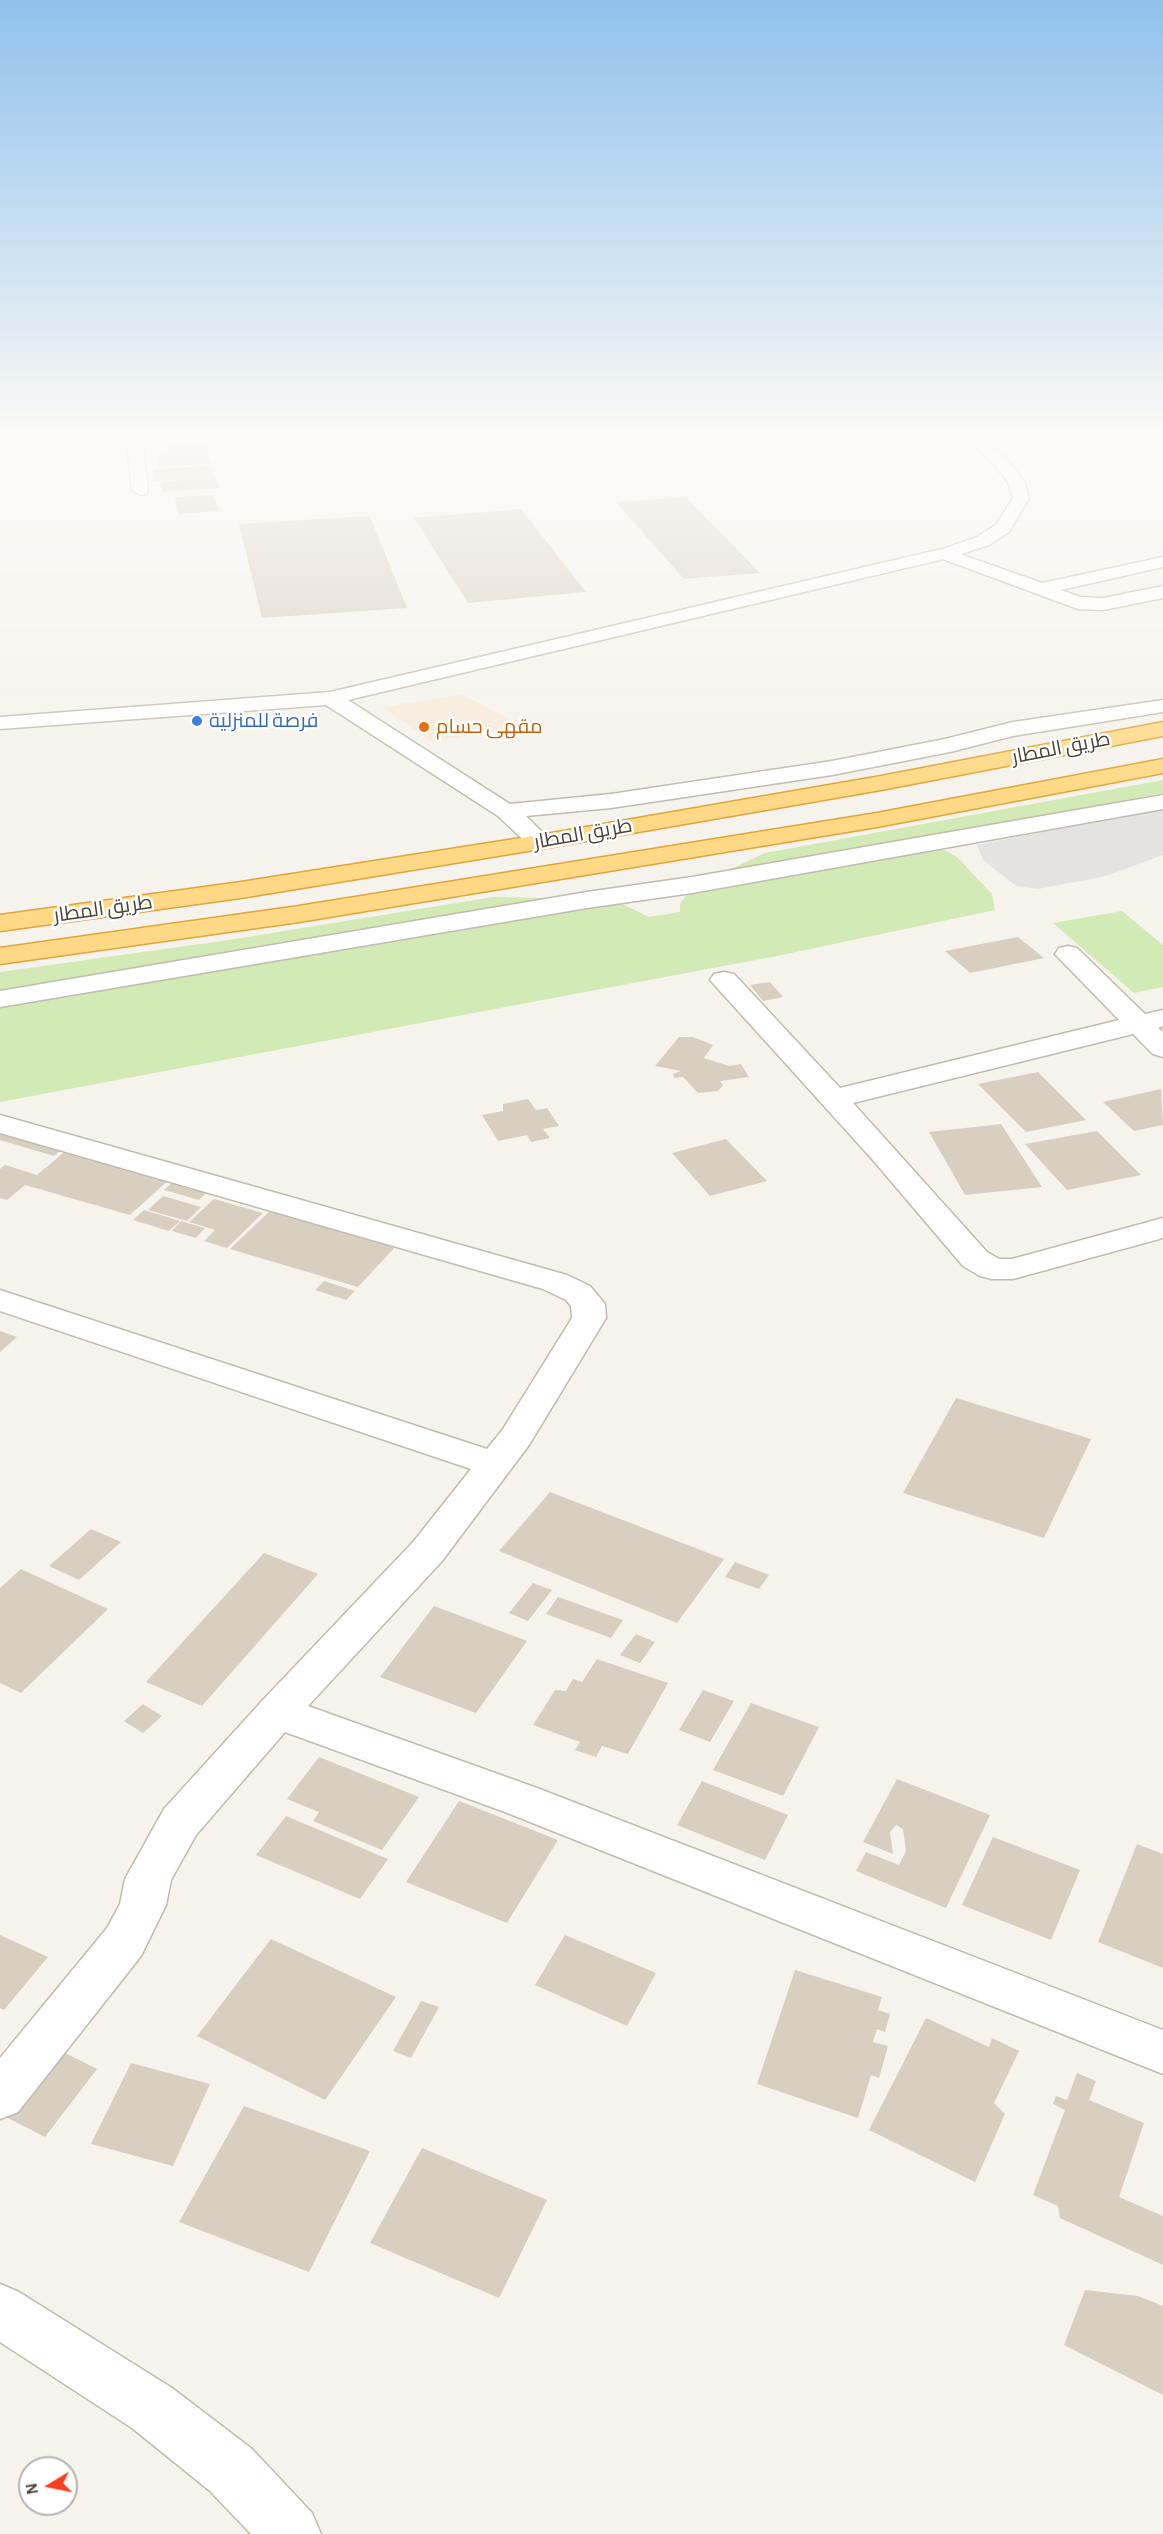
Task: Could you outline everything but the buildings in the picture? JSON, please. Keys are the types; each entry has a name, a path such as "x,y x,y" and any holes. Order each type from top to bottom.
{"highway":[{"name":"طريق المطار","path":"0,923 241,890 540,842 881,783 1163,729"},
{"name":"طريق المطار","path":"0,956 299,914 878,820 1163,766"}],"street":[{"path":"0,723 330,698 937,556"},
{"path":"952,556 1078,603 1090,605 1163,592"},
{"path":"1040,589 1163,562"},
{"path":"330,698 506,811 540,842"},
{"path":"506,811 611,801 832,768 950,745 974,736 1163,706"},
{"path":"0,999 587,900 692,885 1163,801"},
{"path":"1068,954 1151,1021 1163,1048"},
{"path":"724,980 975,1259 992,1269 1013,1269 1163,1228"},
{"path":"833,1099 1151,1021"},
{"path":"0,1124 544,1279 578,1293 588,1304 589,1318 516,1437 428,1551 277,1712 180,1822 148,1879 143,1905 124,1942 0,2096"},
{"path":"0,1300 495,1464"},
{"path":"277,1712 521,1800 1163,2052"},
{"path":"0,2311 152,2408 231,2470 291,2534"}],"shaded area":[{"path":"462,694 522,726 432,742 382,707"},
{"path":"1163,808 1163,855 1106,876 1038,889 1016,886 983,860 977,845"}],"green space":[{"path":"1163,780 1163,793 954,832 729,870 765,853"},
{"path":"936,849 945,850 957,857 992,894 995,910 777,956 0,1102 0,1004 607,903 622,904 649,917 680,912 680,904 690,890"},
{"path":"493,897 550,898 0,990 0,972 229,940"},
{"path":"1122,911 1163,945 1163,987 1134,993 1053,923"}],"place":[{"name":"فرصة للمنزلية","path":"197,721"},
{"name":"مقهى حسام","path":"424,727"}]}
